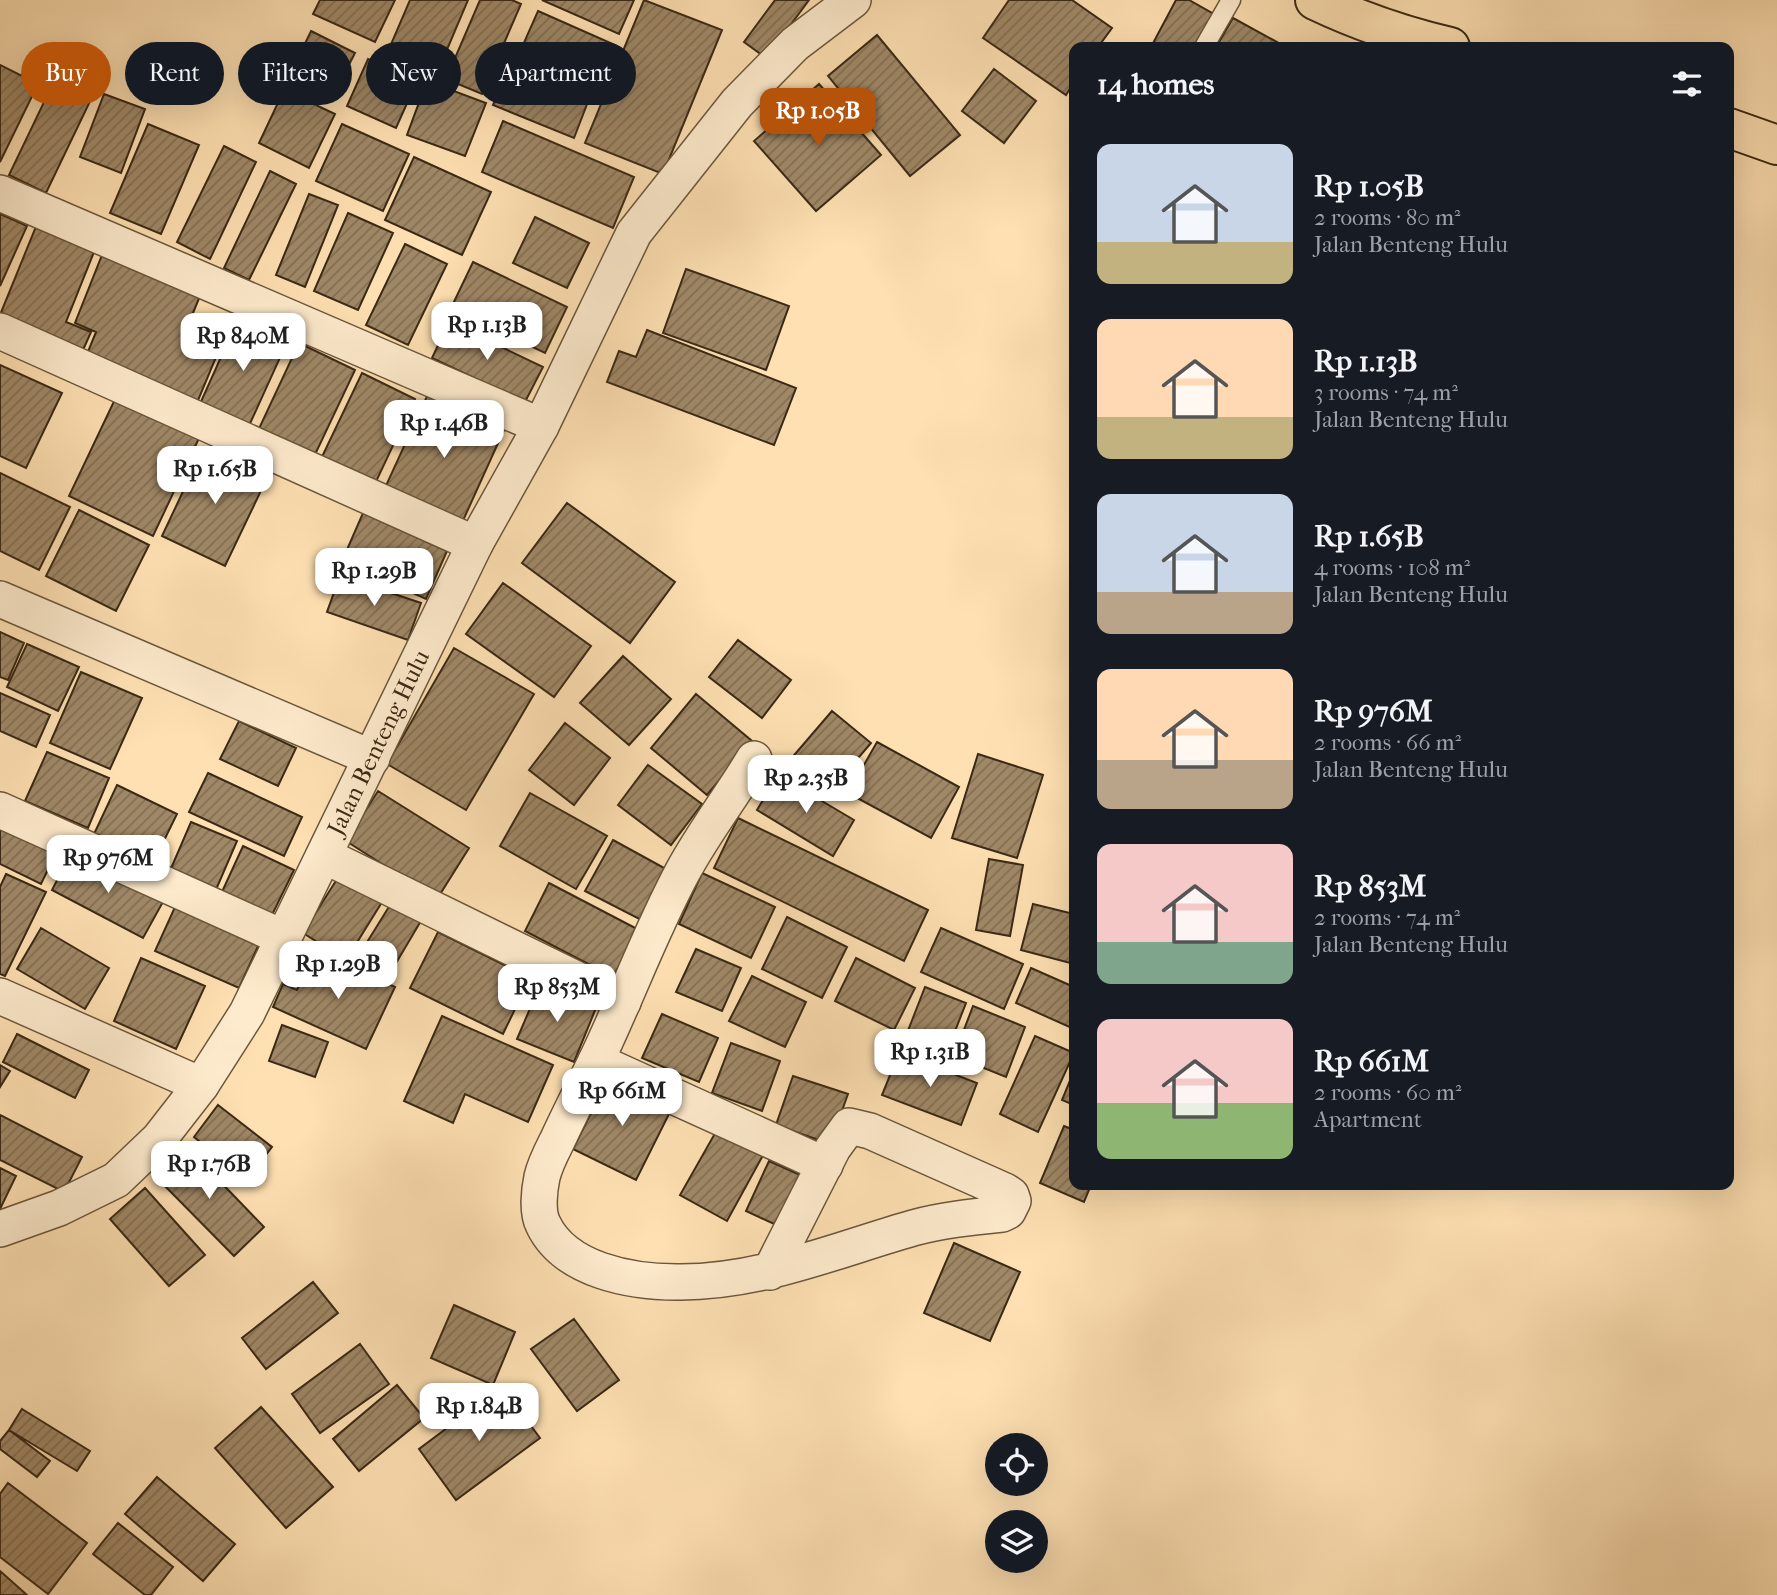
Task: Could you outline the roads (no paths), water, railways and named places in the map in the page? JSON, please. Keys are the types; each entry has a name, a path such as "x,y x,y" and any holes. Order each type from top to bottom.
{"highway":[{"path":"1315,0 1403,36 1429,42"},
{"path":"1734,130 1777,145"}],"street":[{"name":"Jalan Benteng Hulu","path":"0,1230 59,1208 116,1180 159,1139 201,1085 247,1013 475,544 541,426 634,233 737,103 795,44 853,0"},
{"path":"0,193 541,426"},
{"path":"0,331 475,544"},
{"path":"0,599 372,758"},
{"path":"754,759 685,867 545,1166 540,1212 543,1224 568,1254 590,1266 618,1276 679,1282 770,1272 915,1228 1002,1214 1008,1211 1013,1201 1006,1191 853,1126 845,1129 770,1272"},
{"path":"0,810 284,937"},
{"path":"325,856 623,1002"},
{"path":"0,996 201,1085"},
{"path":"596,1062 825,1165"}],"lane":[{"path":"1207,42 1231,0"}]}
